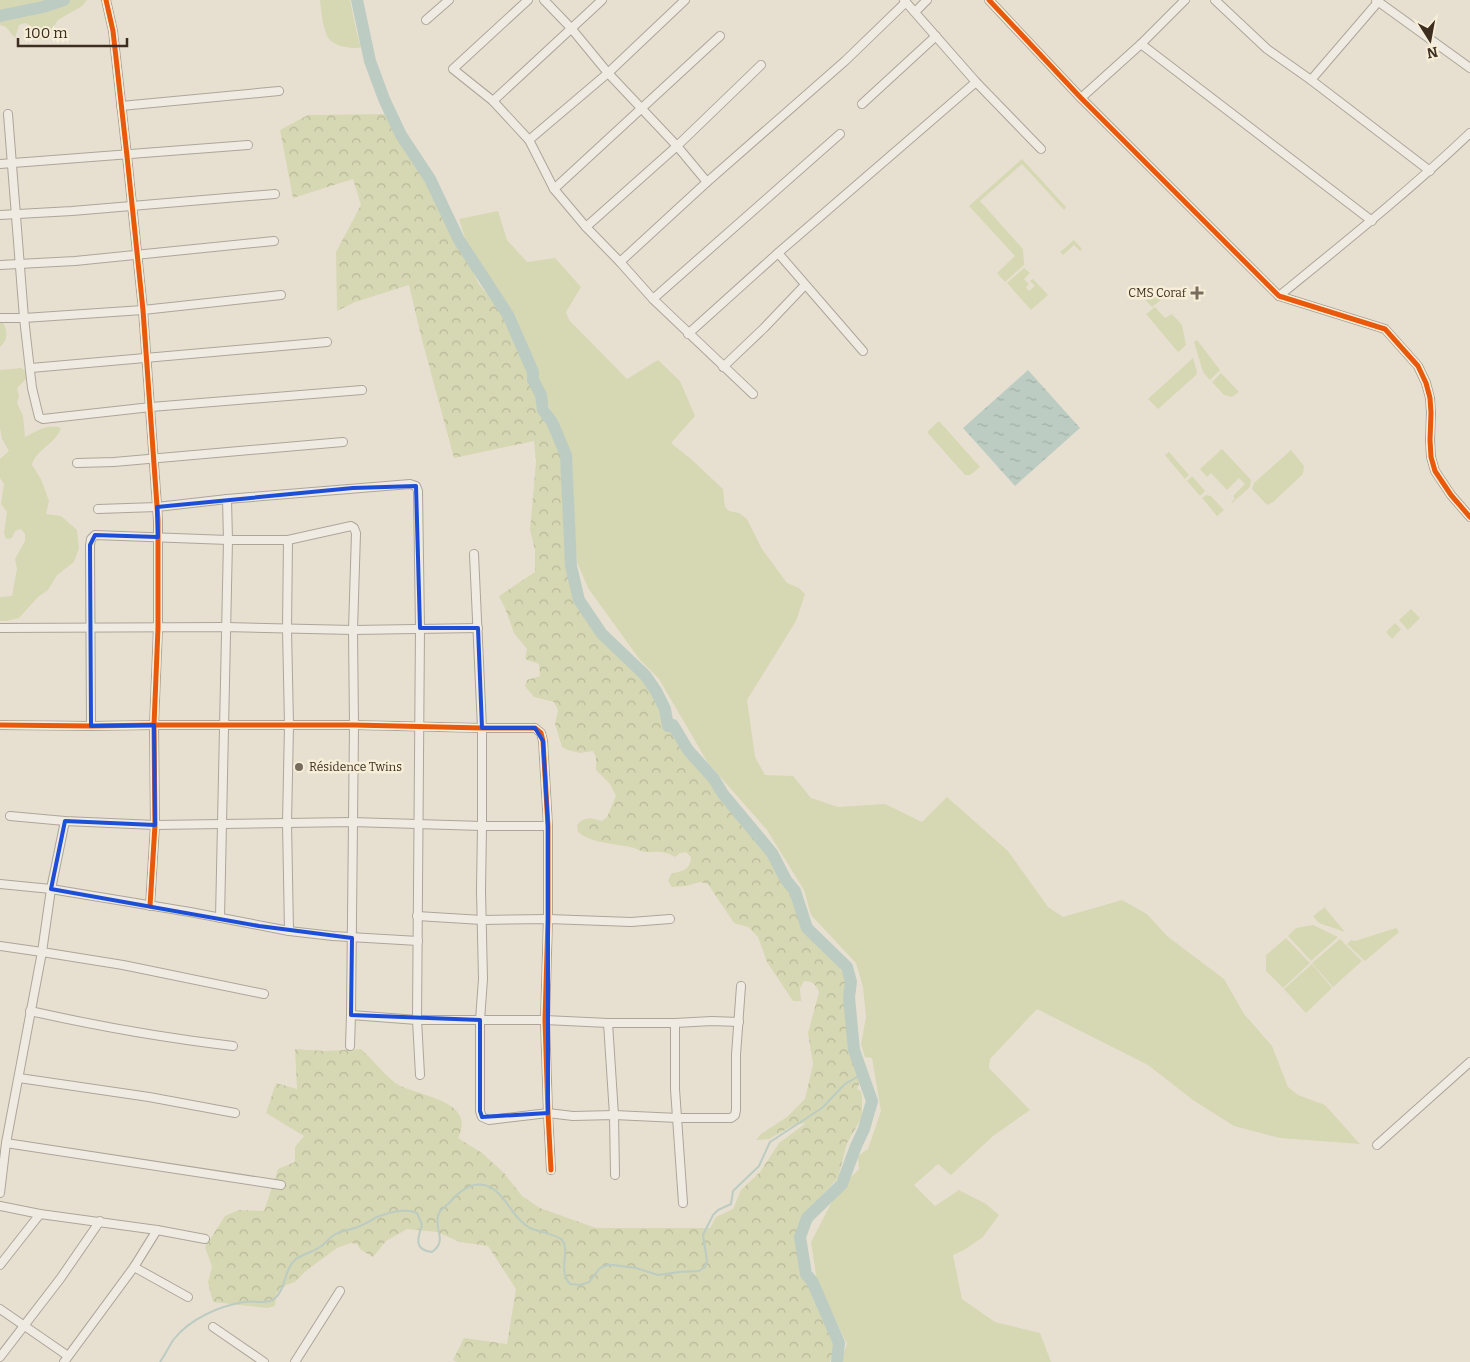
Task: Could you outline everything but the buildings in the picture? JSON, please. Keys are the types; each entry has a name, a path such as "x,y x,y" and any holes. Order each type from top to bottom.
{"street":[{"path":"106,0 113,31 143,310 157,507 158,628 154,725 155,825 150,906"},
{"path":"426,20 449,0"},
{"path":"528,0 453,69 493,101 529,140 554,189 586,227 653,299 753,394"},
{"path":"544,0 571,28 608,73 677,146 707,182"},
{"path":"493,101 602,0"},
{"path":"529,140 608,73 685,0"},
{"path":"915,12 927,0"},
{"path":"989,0 1081,98 1279,296 1385,329 1418,366 1426,383 1432,414 1430,440 1431,457 1435,471 1451,495 1470,517"},
{"path":"1081,98 1142,44 1185,0"},
{"path":"1215,0 1266,49 1430,171"},
{"path":"620,262 707,182 845,61 905,1 976,82 1040,149"},
{"path":"1310,80 1377,1 1470,68"},
{"path":"554,189 720,36"},
{"path":"862,104 936,36"},
{"path":"1142,44 1372,221"},
{"path":"586,227 677,146 761,64"},
{"path":"688,334 778,253 976,82"},
{"path":"121,106 279,91"},
{"path":"8,114 24,318 32,388 39,417 44,419 151,407 362,390"},
{"path":"1279,296 1372,221 1430,171 1470,133"},
{"path":"653,299 840,134"},
{"path":"0,164 127,156 248,145"},
{"path":"0,216 275,194"},
{"path":"0,265 74,261 274,241"},
{"path":"778,253 863,351"},
{"path":"723,366 764,328 805,285"},
{"path":"0,318 143,310 281,295"},
{"path":"31,368 327,342"},
{"path":"78,463 154,459 343,442"},
{"path":"98,509 157,507 227,499 410,484 416,486 418,491 420,628 417,916 417,1020 420,1075"},
{"path":"220,918 228,540 227,499"},
{"path":"90,726 90,545 91,539 95,535 228,540 288,540 351,526 354,528 356,533 353,630 354,725 350,1046"},
{"path":"288,540 287,824 289,931"},
{"path":"474,554 482,728 481,892 483,979 480,1020 480,1111 482,1117 489,1120 548,1113 573,1116 614,1115 730,1118 735,1115 736,1110 736,1055 742,986"},
{"path":"0,628 226,627 353,630 478,628"},
{"path":"0,725 354,725 535,728 541,733 543,741 548,826 545,1020 551,1170"},
{"path":"10,816 65,821 155,825 352,822 548,826"},
{"path":"0,1193 6,1143 42,952 51,889 65,821"},
{"path":"0,884 51,889 289,931 352,938 418,941"},
{"path":"417,916 482,920 548,919 631,922 670,919"},
{"path":"0,946 123,965 264,994"},
{"path":"30,1011 108,1028 232,1046"},
{"path":"351,1015 417,1020 545,1020 608,1023 739,1022"},
{"path":"608,1023 614,1115 615,1175"},
{"path":"674,1023 682,1203"},
{"path":"1377,1145 1470,1062"},
{"path":"19,1078 149,1097 236,1113"},
{"path":"6,1143 281,1185"},
{"path":"0,1206 40,1214 100,1221 205,1239"},
{"path":"0,1265 40,1214"},
{"path":"0,1356 60,1279 100,1221"},
{"path":"0,1309 66,1359 134,1267 157,1230"},
{"path":"134,1267 188,1297"},
{"path":"295,1362 340,1291"},
{"path":"213,1327 264,1362"}],"highlighted area":[{"path":"416,486 420,628 478,628 482,728 535,728 543,741 548,826 548,1113 482,1117 480,1111 480,1020 351,1015 352,938 259,926 51,889 65,821 155,825 154,725 91,726 90,545 95,535 158,537 157,507 353,488"}],"green space":[{"path":"0,0 87,0 82,6 58,20 47,36 41,39 34,39 31,26 25,23 19,25 15,38 6,27 0,25"},
{"path":"320,0 350,0 361,47 344,47 328,38 324,28"},
{"path":"388,114 403,143 409,148 447,222 454,241 469,262 478,283 503,314 514,334 526,363 541,410 553,432 563,464 564,546 570,585 581,610 602,641 641,676 658,706 664,727 675,733 685,751 713,783 720,797 740,820 742,826 761,845 790,891 803,927 837,962 843,974 847,987 850,1045 860,1082 857,1089 861,1091 862,1097 862,1117 847,1143 838,1178 809,1209 797,1227 800,1266 804,1278 809,1282 814,1301 827,1321 834,1347 830,1362 457,1362 453,1360 464,1338 507,1344 516,1289 488,1246 460,1242 437,1232 407,1229 386,1241 373,1257 361,1250 357,1244 351,1243 337,1248 307,1270 295,1282 286,1285 276,1294 275,1306 267,1308 213,1302 208,1282 212,1267 205,1247 225,1216 239,1210 264,1211 278,1169 295,1162 295,1147 304,1136 266,1113 276,1083 297,1089 295,1049 324,1051 361,1049 394,1082 452,1107 459,1114 462,1125 458,1138 482,1153 505,1174 522,1196 540,1208 596,1228 710,1228 716,1217 733,1209 741,1190 760,1172 779,1143 806,1123 794,1125 769,1139 756,1140 761,1134 787,1117 805,1099 813,1064 808,1033 819,992 815,985 804,981 800,988 801,1001 793,1001 767,962 758,937 748,927 734,923 708,884 700,882 672,887 668,881 671,874 685,869 689,865 691,857 686,852 680,853 675,857 662,852 645,852 590,839 578,832 577,825 582,820 590,818 602,821 607,817 616,796 610,784 596,770 596,757 593,751 580,753 562,747 555,724 558,710 554,702 534,697 525,686 527,680 540,676 539,664 525,659 527,649 514,633 499,596 535,572 535,550 530,530 536,462 534,441 454,458 409,285 355,302 337,311 336,252 361,205 353,179 293,198 280,130 308,115"},
{"path":"1022,159 1066,207 1064,210 1022,164 980,201 1023,249 1024,265 1005,282 997,273 1015,256 969,206"},
{"path":"498,211 507,240 527,262 555,258 581,287 566,312 569,320 627,379 658,360 680,381 695,416 671,443 723,489 725,507 729,511 739,513 747,519 762,549 787,583 799,588 805,594 796,621 747,700 755,757 765,775 793,776 811,798 838,807 885,804 922,822 947,797 1008,851 1048,907 1063,917 1122,900 1147,914 1167,936 1224,979 1244,1014 1272,1046 1288,1087 1298,1095 1325,1105 1360,1144 1280,1138 1234,1126 1193,1100 1148,1065 1037,1009 990,1059 989,1068 1030,1110 993,1136 951,1175 938,1164 914,1185 935,1206 959,1190 986,1204 999,1215 983,1237 953,1255 962,1299 995,1322 1040,1333 1051,1362 840,1362 847,1344 817,1282 811,1242 838,1190 859,1169 858,1156 868,1149 881,1111 872,1058 865,1057 861,1044 866,1017 863,987 856,963 811,915 804,890 767,830 708,763 659,679 640,660 588,588 577,562 569,461 518,327 468,248 459,219"},
{"path":"1074,240 1082,249 1080,251 1074,245 1063,255 1060,252"},
{"path":"1024,268 1030,273 1024,279 1029,284 1026,287 1029,291 1035,286 1030,281 1033,279 1048,295 1031,310 1007,283"},
{"path":"1137,285 1153,289 1162,299 1152,307 1134,288"},
{"path":"1155,307 1165,318 1172,314 1182,325 1186,345 1178,352 1146,314"},
{"path":"0,317 6,336 0,347"},
{"path":"1197,340 1220,370 1210,380 1203,372 1194,342"},
{"path":"1193,358 1197,372 1196,375 1158,409 1148,399"},
{"path":"21,368 27,372 26,379 17,388 19,396 17,403 23,416 25,437 47,427 61,428 55,438 34,459 32,465 41,479 49,501 46,514 61,516 77,530 79,548 74,562 57,575 48,590 38,597 19,618 0,621 0,597 12,596 17,569 15,559 25,541 25,534 21,529 15,531 12,538 6,539 4,533 7,512 1,504 4,484 0,478 0,459 9,451 2,439 0,428 0,370"},
{"path":"1221,373 1239,392 1232,397 1224,395 1212,382"},
{"path":"939,421 980,467 970,475 965,475 927,432"},
{"path":"1222,449 1251,480 1250,487 1232,503 1235,499 1233,496 1245,484 1239,478 1227,490 1211,473 1207,477 1200,469"},
{"path":"1291,450 1304,466 1303,474 1273,502 1267,505 1252,489 1254,483"},
{"path":"1169,452 1189,475 1185,479 1165,455"},
{"path":"1192,476 1205,491 1200,496 1187,481"},
{"path":"1206,495 1211,496 1224,510 1217,516 1202,498"},
{"path":"1411,609 1420,618 1408,630 1399,620"},
{"path":"1395,623 1401,629 1392,639 1386,632"},
{"path":"1325,907 1345,932 1319,923 1313,916"},
{"path":"1313,925 1338,937 1311,961 1288,936 1296,928"},
{"path":"1396,928 1399,932 1365,961 1347,944 1351,940 1355,941"},
{"path":"1286,938 1310,963 1283,988 1266,971 1266,955"},
{"path":"1340,939 1362,961 1333,987 1312,963"},
{"path":"1312,964 1332,988 1306,1013 1284,989"}],"water":[{"path":"1028,370 1080,428 1015,486 963,428"}],"waterway":[{"path":"0,16 43,7 64,0"},
{"path":"357,0 370,61 384,99 401,135 430,179 459,240 508,315 533,372 533,380 541,395 543,410 552,422 566,455 571,566 579,600 602,634 645,675 665,709 668,726 673,725 688,750 714,779 723,794 772,853 786,880 795,891 807,928 847,967 851,982 849,997 854,1050 872,1101 864,1129 842,1184 807,1218 800,1237 806,1274 812,1281 839,1343 837,1362"},
{"path":"160,1362 174,1339 188,1325 206,1314 234,1304 271,1301 281,1290 289,1268 296,1259 317,1249 337,1233 357,1227 381,1215 402,1211 417,1213 422,1225 418,1238 419,1246 426,1251 432,1252 437,1247 440,1238 437,1223 439,1213 460,1192 471,1186 483,1185 490,1187 505,1200 524,1224 530,1228 560,1238 564,1244 564,1266 566,1278 570,1284 580,1285 589,1282 600,1268 607,1265 636,1268 658,1275 699,1271 705,1267 707,1261 703,1235 713,1215 718,1210 731,1204 733,1191 759,1166 770,1142 822,1108 845,1084 862,1074"}],"cycle path":[{"path":"106,0 113,31 143,310 158,520 158,628 154,725 155,825 150,906"},
{"path":"989,0 1081,98 1279,296 1385,329 1418,366 1426,383 1430,398 1431,457 1435,471 1451,495 1470,517"},
{"path":"0,725 354,725 535,728 541,733 543,741 548,826 545,1020 551,1170"}],"place":[{"name":"CMS Coraf","path":"1197,293"},
{"name":"Résidence Twins","path":"299,767"}]}
